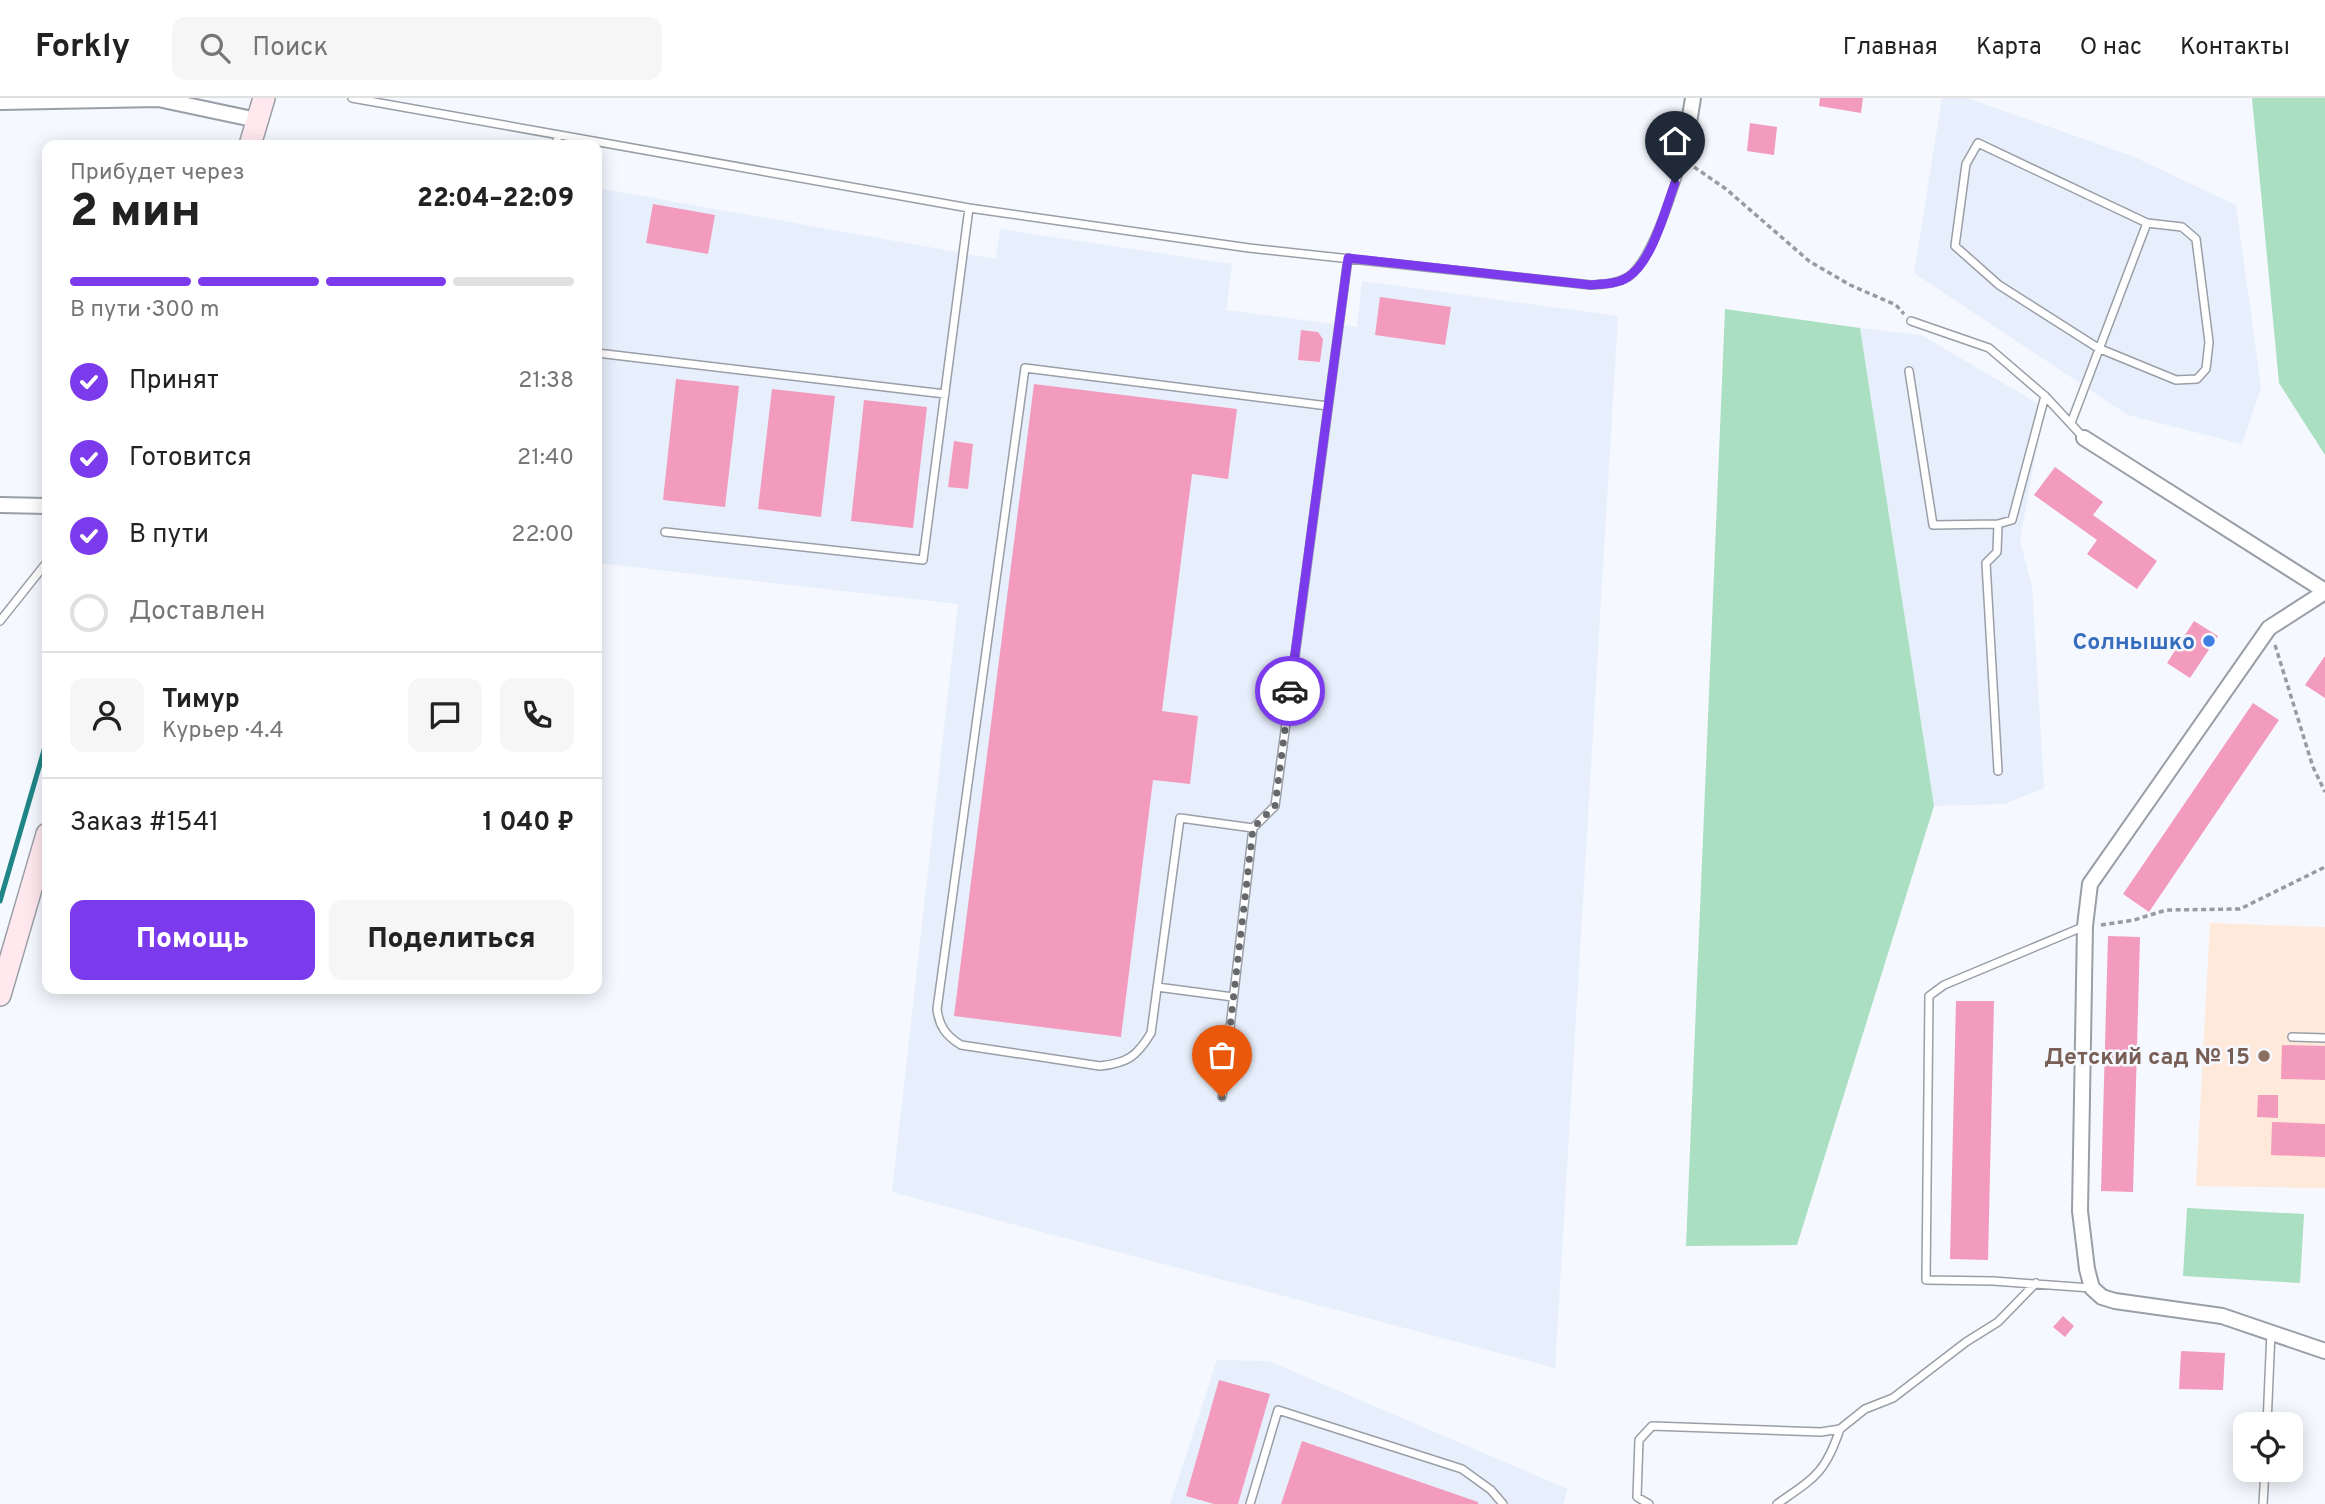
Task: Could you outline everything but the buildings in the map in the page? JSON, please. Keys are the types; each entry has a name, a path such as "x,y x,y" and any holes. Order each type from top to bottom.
{"main road":[{"path":"251,140 264,98"},
{"path":"0,995 42,851"}],"street":[{"path":"1683,160 1693,98"},
{"path":"0,102 158,99 257,120"},
{"path":"2084,438 2325,591 2269,628 2090,884 2085,926 2080,1211 2092,1288 2102,1297 2115,1301 2222,1316 2325,1351"},
{"path":"0,505 42,506"}],"lane":[{"path":"352,98 586,140"},
{"path":"557,140 558,135"},
{"path":"602,143 969,208 1249,248 1591,285 1611,284 1628,277 1646,256 1683,160"},
{"path":"1978,143 2147,223 2182,227 2196,239 2209,342 2206,369 2197,379 2176,380 2098,348 1999,285 1955,246 1966,164 1978,143"},
{"path":"665,532 923,561 969,208"},
{"path":"2071,423 2147,223"},
{"path":"1222,1097 1253,828 1275,806 1348,258"},
{"path":"1911,321 1989,348 2045,396 2084,438"},
{"path":"602,354 945,394"},
{"path":"1253,828 1180,818 1151,1033 1131,1058 1117,1064 1100,1066 961,1045 951,1039 938,1021 937,1009 1025,368 1328,406"},
{"path":"1909,371 1933,525 1998,524 2012,520 2045,396"},
{"path":"1998,524 1997,552 1986,563 1998,771"},
{"path":"0,621 42,568"},
{"path":"2085,926 1944,985 1929,996 1926,1280 2036,1283 2092,1288"},
{"path":"1157,987 1233,997"},
{"path":"2292,1037 2325,1038"},
{"path":"1649,1504 1637,1497 1639,1440 1652,1426 1821,1432 1840,1429 1865,1409 1893,1398 1966,1342 1998,1322 2036,1283"},
{"path":"2268,1412 2271,1331"},
{"path":"1250,1504 1278,1410 1462,1469 1491,1490 1503,1504"},
{"path":"1776,1504 1815,1478 1832,1453 1840,1429"},
{"path":"2263,1504 2264,1482"}],"path":[{"path":"1683,160 1726,189 1809,261 1850,285 1896,305 1911,321"},
{"path":"2269,628 2313,767 2325,792"},
{"path":"2107,924 2134,920 2166,910 2239,909 2325,867"}],"shaded area":[{"path":"1942,98 1967,98 2132,156 2236,205 2261,387 2242,444 2128,415 1914,273"},
{"path":"602,189 996,259 1000,229 1232,264 1226,310 1357,327 1362,281 1618,316 1555,1368 892,1192 958,604 602,564"},
{"path":"1860,328 1921,335 2044,407 2020,540 2032,587 2044,788 2005,804 1934,806"},
{"name":"Детский сад № 15","path":"2210,923 2325,927 2325,1188 2196,1186"},
{"path":"1217,1360 1269,1361 1568,1489 1563,1504 1170,1504"}],"green space":[{"path":"2252,98 2325,98 2325,455 2279,383"},
{"path":"1725,309 1860,328 1934,806 1797,1245 1686,1246"},
{"path":"2187,1208 2304,1214 2300,1283 2183,1276"}],"waterway":[{"path":"0,901 42,757"}],"way so far":[{"path":"1222,1097 1253,828 1275,806 1290,691"}],"place":[{"name":"Солнышко","path":"2209,641"},
{"name":"Детский сад № 15","path":"2264,1056"}],"route":[{"path":"1290,691 1348,258 1591,285 1611,284 1628,277 1641,264 1650,248 1675,183"}]}
